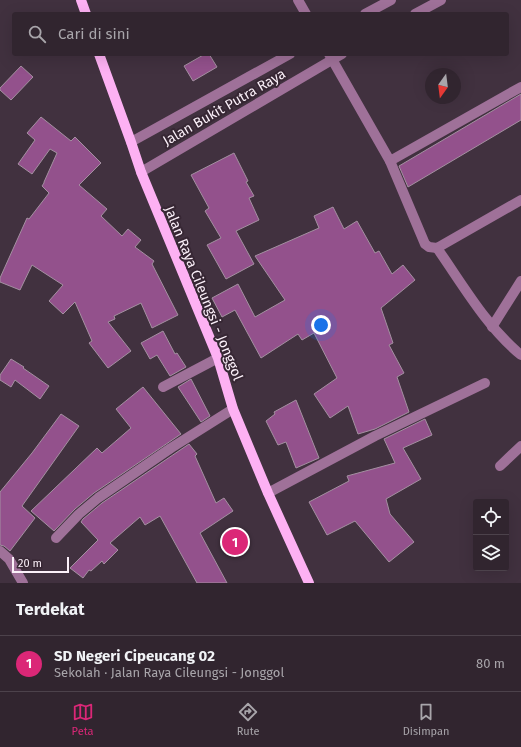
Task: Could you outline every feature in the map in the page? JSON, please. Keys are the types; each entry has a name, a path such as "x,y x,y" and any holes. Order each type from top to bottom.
{"main road":[{"path":"81,0 85,12"},
{"name":"Jalan Raya Cileungsi - Jonggol","path":"100,56 132,142 141,172 218,358 233,409 268,493 309,583"}],"street":[{"path":"298,0 305,12"},
{"path":"369,12 391,0"},
{"path":"419,12 441,0"},
{"name":"Jalan Bukit Putra Raya","path":"132,142 286,56"},
{"path":"331,57 390,161 425,244 429,247 437,248 521,200"},
{"name":"Jalan Bukit Putra Raya","path":"141,172 331,57"},
{"path":"390,161 521,87"},
{"path":"437,248 492,327 521,355"},
{"path":"492,327 521,281"},
{"path":"163,387 218,358"},
{"path":"268,493 375,436 485,383"},
{"path":"56,538 79,514 98,498 171,448 233,409"},
{"path":"500,466 521,446"},
{"path":"0,551 8,559 23,583"}],"building":[{"path":"202,56 210,56 217,67 193,81 184,66"},
{"path":"21,66 33,77 11,100 0,90 0,88"},
{"path":"521,94 521,120 408,187 399,166"},
{"path":"41,117 71,141 75,137 101,163 79,185 107,209 101,216 122,236 128,229 141,240 135,247 154,261 152,264 178,315 152,328 141,303 114,316 115,319 108,322 131,351 108,368 89,343 92,341 75,302 63,314 49,301 63,285 32,265 20,290 0,282 0,278 27,218 29,219 49,193 42,186 57,153 50,149 32,174 18,164 35,140 27,133"},
{"path":"234,153 248,181 246,182 254,196 249,198 259,220 236,231 254,264 226,279 207,245 221,238 205,211 209,208 191,175"},
{"path":"333,207 344,229 357,221 375,253 379,251 392,274 403,265 415,280 381,308 393,343 389,345 404,373 397,377 409,412 375,429 358,434 348,406 330,418 314,394 337,378 314,333 302,340 298,334 261,358 235,310 222,317 212,298 238,284 255,317 285,300 255,256 319,228 314,216"},
{"path":"163,331 175,354 177,353 186,367 170,376 157,355 150,359 141,343"},
{"path":"11,359 49,386 40,399 15,380 11,387 0,380 0,375"},
{"path":"191,379 210,416 201,422 178,387"},
{"path":"143,387 181,434 94,493 75,509 54,531 31,511 97,448 102,453 131,428 116,409"},
{"path":"296,400 319,458 296,468 286,442 278,445 266,421 275,414 274,412"},
{"path":"61,414 79,426 22,506 35,518 10,551 4,546 0,545 0,492"},
{"path":"425,419 432,435 403,448 421,479 386,499 390,514 414,542 389,562 355,521 327,535 309,502 349,481 347,476 395,463 384,439"},
{"path":"189,444 197,454 195,456 216,503 224,498 233,511 200,533 227,583 197,583 160,516 145,525 140,517 110,543 118,550 104,564 102,561 91,571 89,570 83,578 70,568 98,540 81,522 83,519 102,503"}],"place":[{"name":"SD Negeri Cipeucang 02","path":"235,542"}]}
